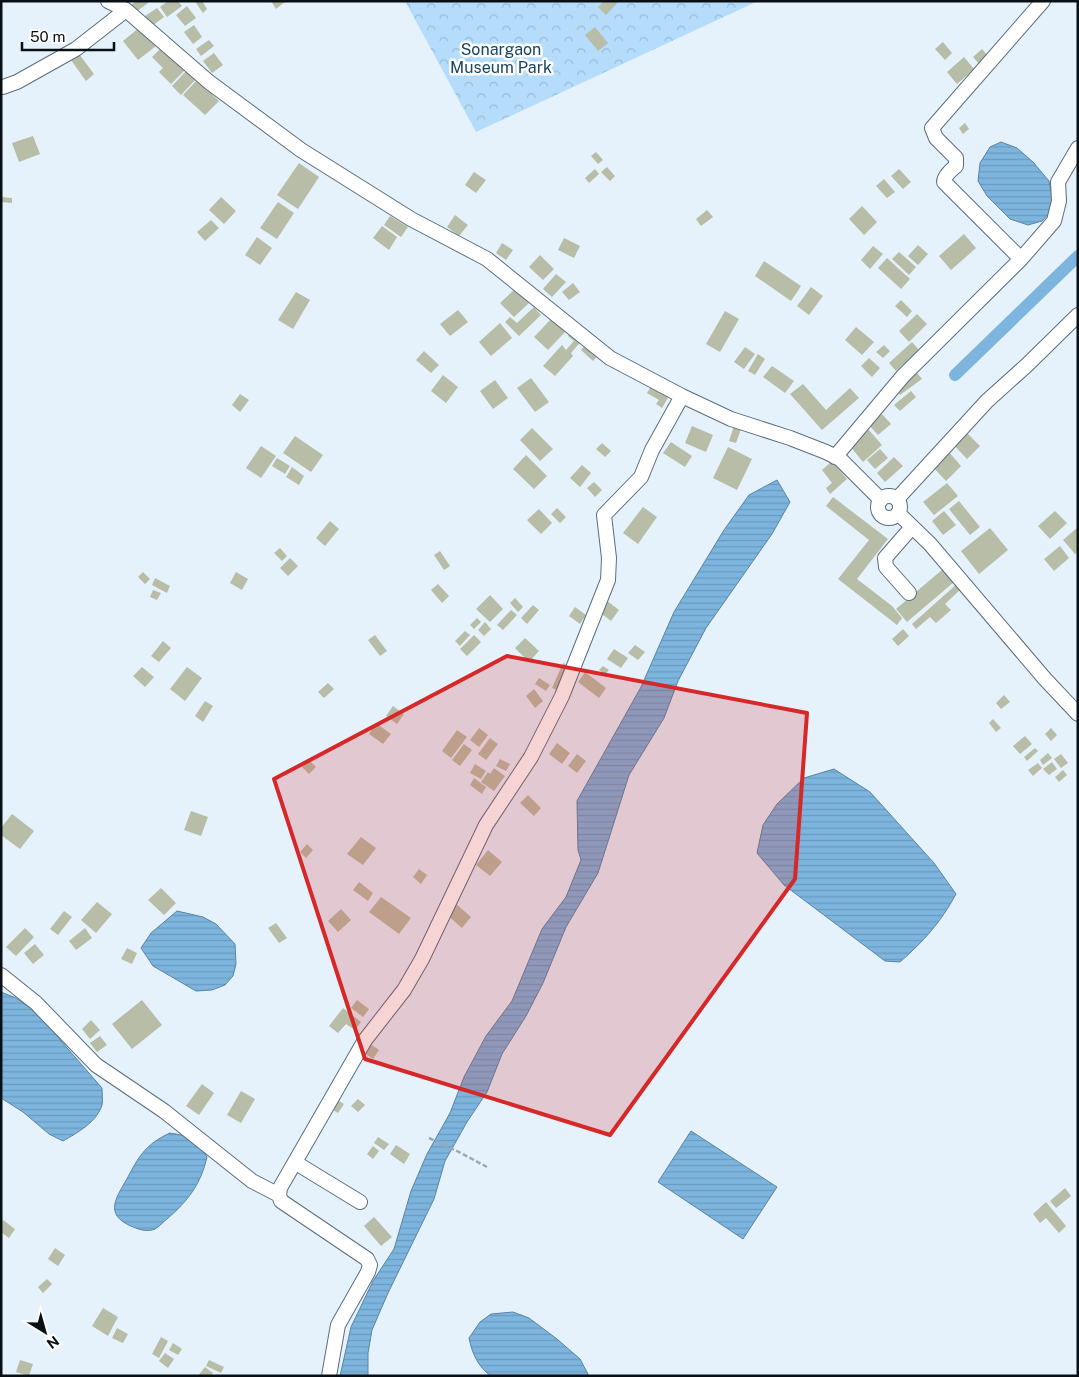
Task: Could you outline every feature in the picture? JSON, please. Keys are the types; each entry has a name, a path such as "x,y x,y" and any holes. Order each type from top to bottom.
{"street":[{"path":"108,1 126,10 209,82 301,150 411,220 487,260 610,358 682,396 731,419 790,438 835,457 854,472 881,500 878,508 881,514 888,518 987,400 1027,365 1078,315"},
{"path":"1022,259 944,182 950,171 956,166 956,158 936,138 932,128 1043,1"},
{"path":"3,87 17,82 76,49 126,10"},
{"path":"835,457 903,376 1022,259 1054,221 1059,201 1058,182 1078,148"},
{"path":"329,1376 338,1325 368,1272 370,1265 367,1259 281,1201 279,1195 280,1188 365,1040 404,990 422,958 486,825 531,756 562,696 608,580 609,558 604,515 641,477 652,450 682,396"},
{"path":"897,506 912,527 930,544 1045,679 1078,714"},
{"path":"908,593 886,567 886,558 912,527"},
{"path":"1,975 36,1003 96,1065 164,1111 252,1181 279,1195"},
{"path":"296,1163 360,1202"}],"path":[{"path":"428,1138 487,1167"}],"highlighted area":[{"path":"507,656 807,713 795,879 610,1135 365,1059 274,779"}],"green space":[{"name":"Sonargaon Museum Park","path":"405,1 758,1 476,132"}],"shaded area":[{"path":"1001,142 1017,148 1033,162 1049,181 1053,200 1050,212 1042,221 1028,225 1010,219 987,196 978,181 980,163 990,147"},
{"path":"777,480 790,502 772,534 706,628 678,681 664,718 629,775 598,873 566,927 543,983 526,1016 502,1054 487,1092 445,1161 434,1199 372,1330 368,1353 368,1376 340,1376 351,1327 373,1281 394,1249 411,1191 427,1154 450,1113 464,1077 486,1036 512,1001 542,929 566,897 581,860 578,850 577,801 641,687 674,612 724,530 749,495"},
{"path":"834,769 870,792 934,863 956,894 931,931 900,962 885,961 784,885 757,853 763,825 777,804 804,778"},
{"path":"177,911 203,917 216,924 235,944 236,964 233,976 225,985 212,990 196,991 153,966 141,948 151,933"},
{"path":"1,992 16,998 43,1017 102,1088 102,1105 96,1117 63,1141 49,1134 23,1112 1,1098"},
{"path":"691,1131 777,1187 743,1239 658,1182"},
{"path":"170,1133 188,1137 199,1146 207,1157 201,1176 187,1199 160,1226 150,1230 136,1228 123,1222 117,1216 115,1204 117,1197 141,1155 150,1145"},
{"path":"513,1312 529,1318 557,1339 580,1359 588,1374 587,1376 491,1376 486,1372 476,1359 469,1338 480,1322 491,1314"}],"building":[{"path":"136,1 147,1 148,3 136,12 131,5"},
{"path":"168,1 178,1 182,6 167,17 160,7"},
{"path":"202,1 207,9 203,13 196,3"},
{"path":"271,1 286,1 276,9"},
{"path":"604,1 619,1 606,15 598,7"},
{"path":"187,6 196,18 185,26 176,15"},
{"path":"157,8 164,17 152,26 145,16"},
{"path":"194,25 202,37 193,44 184,32"},
{"path":"140,27 156,46 138,60 123,41"},
{"path":"595,27 608,43 598,51 585,35"},
{"path":"209,40 214,46 201,56 196,49"},
{"path":"943,42 952,53 945,60 935,49"},
{"path":"162,47 186,69 171,84 159,72 163,68 152,57"},
{"path":"982,49 988,56 979,64 973,57"},
{"path":"76,50 94,74 86,81 68,56"},
{"path":"214,53 223,65 212,73 203,61"},
{"path":"964,57 974,69 957,84 947,72"},
{"path":"188,69 197,78 181,95 172,86"},
{"path":"197,80 219,101 205,115 183,95"},
{"path":"965,123 969,129 963,134 959,128"},
{"path":"33,136 40,154 19,162 12,143"},
{"path":"596,152 603,160 598,164 591,156"},
{"path":"299,163 319,177 298,209 277,195"},
{"path":"607,167 615,176 610,181 601,172"},
{"path":"595,169 599,174 589,183 585,178"},
{"path":"899,169 911,182 903,189 891,176"},
{"path":"474,172 486,180 476,193 465,185"},
{"path":"884,179 895,192 887,198 876,186"},
{"path":"1,197 12,198 12,203 1,202"},
{"path":"221,197 236,211 224,224 209,210"},
{"path":"278,202 294,213 277,239 260,228"},
{"path":"862,206 877,222 864,235 849,219"},
{"path":"707,210 713,217 701,226 696,219"},
{"path":"455,215 468,225 459,236 447,227"},
{"path":"390,216 408,227 401,237 384,225"},
{"path":"211,220 219,228 205,241 197,232"},
{"path":"382,226 397,237 389,250 373,238"},
{"path":"964,234 976,248 951,270 939,256"},
{"path":"257,237 272,248 260,265 245,255"},
{"path":"564,238 580,246 574,258 558,250"},
{"path":"502,243 513,250 506,260 496,253"},
{"path":"918,245 928,254 918,265 908,256"},
{"path":"873,246 883,254 870,269 861,260"},
{"path":"899,252 916,267 909,275 892,259"},
{"path":"540,255 554,269 543,280 529,267"},
{"path":"887,258 910,279 901,289 878,268"},
{"path":"764,261 801,286 791,301 755,276"},
{"path":"556,274 566,282 552,297 543,289"},
{"path":"573,283 580,292 569,300 562,292"},
{"path":"811,287 823,296 809,315 797,306"},
{"path":"516,288 530,302 514,317 500,303"},
{"path":"296,292 310,300 293,329 278,320"},
{"path":"901,300 912,311 907,317 895,306"},
{"path":"534,307 541,315 519,336 505,322 510,317 517,323"},
{"path":"458,310 468,322 450,336 440,324"},
{"path":"725,311 739,319 720,352 706,344"},
{"path":"917,314 927,324 909,342 899,331"},
{"path":"552,318 566,331 548,350 534,337"},
{"path":"500,323 512,338 491,356 479,342"},
{"path":"856,327 874,342 862,355 845,340"},
{"path":"573,330 583,339 571,353 573,356 555,376 543,366 562,345 566,350 574,341 568,336"},
{"path":"912,342 919,350 896,371 889,363"},
{"path":"587,343 599,354 593,361 581,350"},
{"path":"884,345 890,351 883,358 876,352"},
{"path":"745,347 755,354 744,369 734,362"},
{"path":"424,351 439,365 431,373 416,360"},
{"path":"758,354 765,359 755,375 748,371"},
{"path":"869,358 880,368 872,377 861,366"},
{"path":"772,366 794,381 785,393 763,377"},
{"path":"917,373 922,379 900,395 896,390"},
{"path":"443,375 458,387 446,403 431,391"},
{"path":"531,378 549,402 535,412 517,388"},
{"path":"495,380 508,398 493,409 480,391"},
{"path":"653,383 670,394 662,408 656,404 659,400 647,393"},
{"path":"803,384 826,410 850,388 859,398 822,430 790,394"},
{"path":"911,391 916,397 900,411 894,405"},
{"path":"240,394 249,400 240,412 232,405"},
{"path":"882,414 891,424 878,435 869,425"},
{"path":"735,423 742,426 736,443 729,441"},
{"path":"692,426 713,435 706,452 685,443"},
{"path":"532,428 553,449 540,461 520,440"},
{"path":"868,429 882,445 863,462 849,445"},
{"path":"965,431 980,446 967,459 952,443"},
{"path":"295,436 323,455 311,472 283,453"},
{"path":"671,442 692,456 685,467 663,453"},
{"path":"602,443 611,451 605,457 596,449"},
{"path":"261,446 276,456 261,478 246,468"},
{"path":"728,447 752,459 737,490 713,478"},
{"path":"880,449 888,458 875,469 867,460"},
{"path":"948,451 961,466 946,481 932,466"},
{"path":"526,455 547,476 534,489 513,469"},
{"path":"894,457 903,466 885,482 877,473"},
{"path":"277,458 290,466 285,474 272,466"},
{"path":"832,461 847,479 830,494 826,488 832,483 822,470"},
{"path":"582,465 591,473 580,487 570,478"},
{"path":"292,467 304,476 299,485 286,477"},
{"path":"594,482 602,490 595,497 587,488"},
{"path":"947,483 958,496 934,515 923,502"},
{"path":"833,497 888,539 857,579 892,606 902,618 897,625 838,579 869,540 826,506"},
{"path":"959,501 980,527 970,535 949,509"},
{"path":"643,507 657,517 638,544 623,533"},
{"path":"557,508 566,517 560,523 551,514"},
{"path":"539,509 552,523 541,534 527,520"},
{"path":"944,511 956,525 943,535 932,521"},
{"path":"1055,511 1067,523 1050,539 1038,526"},
{"path":"330,521 339,529 325,546 316,538"},
{"path":"1078,527 1078,552 1075,554 1063,540"},
{"path":"990,528 1008,550 979,574 961,551"},
{"path":"1060,546 1069,558 1054,571 1044,559"},
{"path":"280,548 287,556 282,561 274,553"},
{"path":"440,551 450,566 444,570 434,555"},
{"path":"290,558 298,566 288,576 280,568"},
{"path":"943,569 954,582 907,622 896,609"},
{"path":"143,572 150,579 145,584 138,577"},
{"path":"236,572 248,579 242,590 230,583"},
{"path":"155,578 170,586 167,593 152,585"},
{"path":"958,583 962,588 945,604 951,610 936,623 930,617 916,629 912,624"},
{"path":"438,584 449,596 442,603 431,590"},
{"path":"153,590 161,593 157,600 150,597"},
{"path":"490,595 503,609 490,622 476,609"},
{"path":"515,598 523,607 518,612 510,603"},
{"path":"606,600 619,610 611,621 598,611"},
{"path":"533,605 539,610 527,624 521,618"},
{"path":"575,607 586,615 580,624 569,616"},
{"path":"511,610 517,615 503,630 497,625"},
{"path":"477,618 481,622 474,629 470,625"},
{"path":"485,622 491,629 484,636 478,630"},
{"path":"903,629 909,636 898,646 892,639"},
{"path":"465,631 470,635 460,646 455,641"},
{"path":"375,635 387,651 380,656 368,640"},
{"path":"474,635 481,642 467,656 460,649"},
{"path":"525,638 539,651 529,662 515,648"},
{"path":"163,641 171,648 159,662 151,656"},
{"path":"635,645 645,652 638,660 628,653"},
{"path":"614,649 628,658 621,668 607,659"},
{"path":"563,663 570,666 560,691 552,688"},
{"path":"603,666 609,670 605,675 599,670"},
{"path":"142,667 154,677 145,687 133,676"},
{"path":"187,667 202,678 185,701 170,689"},
{"path":"585,672 606,688 599,698 578,682"},
{"path":"539,678 550,685 546,691 535,684"},
{"path":"328,683 334,689 324,698 318,692"},
{"path":"534,689 543,701 535,708 526,696"},
{"path":"1004,695 1010,702 1001,709 996,703"},
{"path":"205,701 213,706 203,722 195,716"},
{"path":"393,706 404,714 397,724 386,716"},
{"path":"993,719 1001,728 996,732 989,723"},
{"path":"376,723 391,734 383,744 369,734"},
{"path":"479,728 488,735 479,747 470,740"},
{"path":"1051,728 1057,735 1051,741 1045,734"},
{"path":"457,730 467,737 451,758 442,751"},
{"path":"1025,736 1032,744 1020,754 1013,746"},
{"path":"490,738 498,744 486,760 478,754"},
{"path":"557,743 570,753 562,764 549,754"},
{"path":"464,744 472,750 460,766 452,760"},
{"path":"1035,748 1038,751 1027,761 1024,757"},
{"path":"1048,753 1052,758 1043,765 1040,760"},
{"path":"577,754 586,761 577,773 568,766"},
{"path":"1061,754 1068,763 1061,768 1054,759"},
{"path":"500,759 510,764 506,771 496,766"},
{"path":"309,760 316,767 309,774 302,767"},
{"path":"1052,762 1057,769 1049,775 1043,769"},
{"path":"1038,763 1042,768 1033,776 1028,770"},
{"path":"475,764 486,771 481,779 470,773"},
{"path":"494,768 505,776 494,791 481,782 488,772 490,774"},
{"path":"1063,770 1067,775 1059,782 1055,777"},
{"path":"474,778 486,787 482,794 470,785"},
{"path":"528,795 541,808 534,816 520,803"},
{"path":"191,811 208,817 201,836 184,830"},
{"path":"12,814 34,831 20,849 1,835 1,828"},
{"path":"361,837 376,848 363,865 347,854"},
{"path":"307,844 313,850 306,858 300,852"},
{"path":"488,850 502,862 490,876 476,865"},
{"path":"419,869 427,875 421,884 413,877"},
{"path":"359,882 373,893 368,901 353,890"},
{"path":"161,888 176,903 164,915 148,900"},
{"path":"381,897 411,918 399,934 369,912"},
{"path":"97,902 112,914 96,933 81,920"},
{"path":"455,903 471,917 462,928 446,914"},
{"path":"341,909 351,920 338,932 328,921"},
{"path":"64,911 72,917 58,935 50,929"},
{"path":"276,923 287,938 279,943 268,928"},
{"path":"25,928 34,937 16,956 6,947"},
{"path":"85,928 92,938 76,950 69,941"},
{"path":"35,944 44,955 33,964 24,953"},
{"path":"127,948 137,953 132,964 121,959"},
{"path":"142,1000 162,1025 132,1049 112,1024"},
{"path":"357,1000 369,1009 363,1017 351,1008"},
{"path":"343,1008 361,1022 355,1030 346,1024 338,1033 329,1026"},
{"path":"91,1020 100,1030 90,1039 82,1029"},
{"path":"100,1036 107,1045 97,1052 90,1043"},
{"path":"366,1041 379,1050 373,1059 360,1050"},
{"path":"202,1084 214,1093 199,1115 186,1106"},
{"path":"241,1091 255,1099 241,1123 227,1115"},
{"path":"334,1098 344,1104 338,1113 328,1107"},
{"path":"358,1099 365,1105 358,1112 351,1106"},
{"path":"378,1137 389,1144 384,1150 374,1143"},
{"path":"396,1145 410,1154 404,1164 390,1154"},
{"path":"373,1146 379,1151 373,1159 367,1154"},
{"path":"1065,1188 1071,1196 1056,1208 1050,1201"},
{"path":"1046,1202 1066,1226 1059,1233 1046,1218 1040,1223 1033,1214"},
{"path":"374,1217 392,1237 381,1246 364,1226"},
{"path":"3,1220 15,1229 9,1238 1,1232"},
{"path":"55,1248 65,1255 58,1266 48,1259"},
{"path":"47,1279 52,1284 43,1293 38,1287"},
{"path":"103,1308 118,1317 108,1336 92,1326"},
{"path":"117,1328 128,1334 123,1343 112,1338"},
{"path":"161,1337 168,1341 159,1358 152,1354"},
{"path":"173,1343 182,1349 178,1355 169,1350"},
{"path":"165,1353 174,1359 168,1368 159,1361"},
{"path":"20,1360 33,1364 29,1376 16,1372"},
{"path":"209,1360 224,1367 221,1373 206,1366"},
{"path":"205,1367 213,1373 211,1376 198,1376"}],"waterway":[{"path":"955,375 1078,256"}]}
